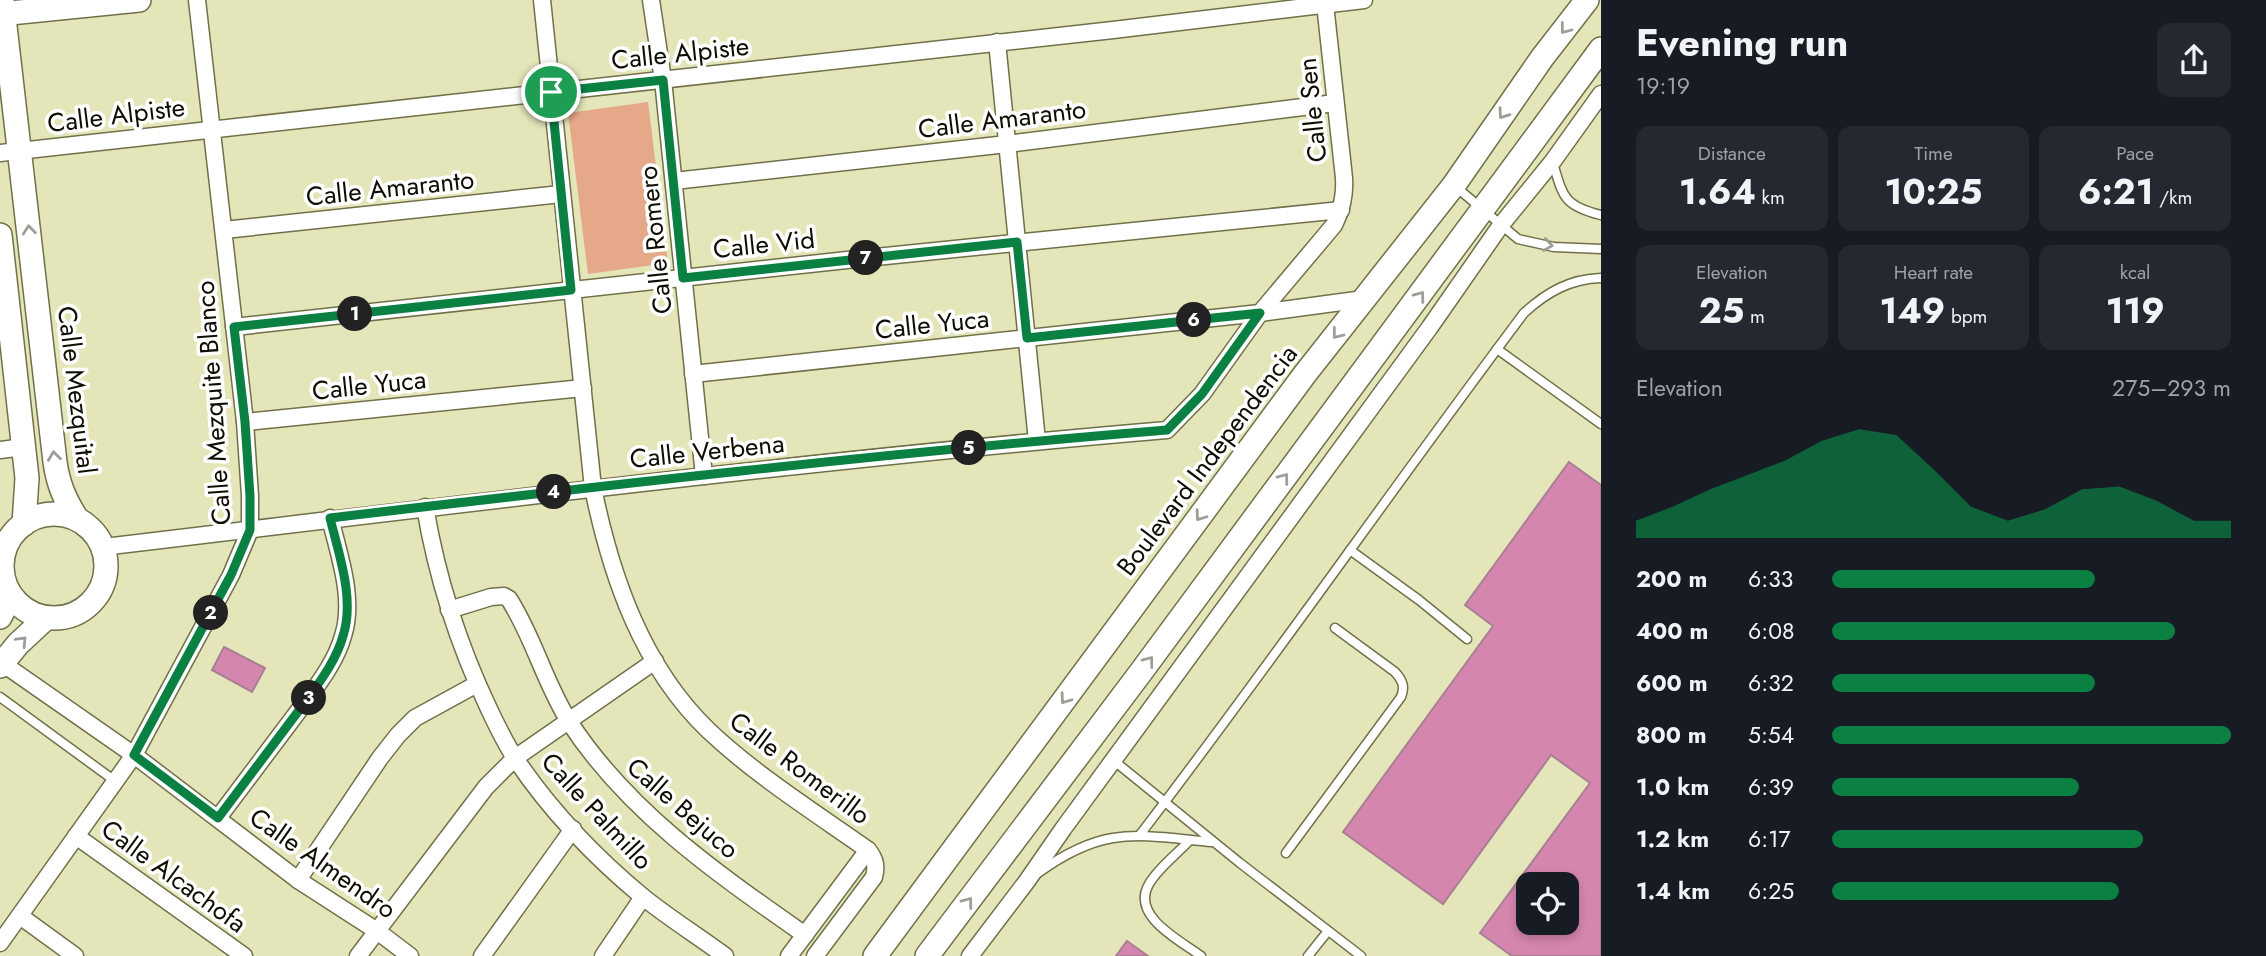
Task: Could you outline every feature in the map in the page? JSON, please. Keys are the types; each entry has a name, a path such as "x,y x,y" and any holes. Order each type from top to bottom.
{"main road":[{"path":"2,9 139,0"},
{"name":"Boulevard Independencia","path":"876,956 1297,386 1454,185 1542,58 1587,0"},
{"name":"Calle Mezquital","path":"2,9 10,152 55,462 63,496 77,519"},
{"path":"927,956 1132,683 1492,218 1601,49"},
{"path":"1,247 6,348 27,478 24,524"},
{"path":"59,514 77,519 88,526 103,547 107,565 104,583 95,599 81,611 64,618 46,618 32,614 11,596 5,584 1,557 7,544 24,524 41,516 59,514"},
{"path":"0,617 11,596"},
{"path":"1,664 29,632 46,618"}],"street":[{"name":"Calle Mezquite Blanco","path":"0,943 134,755 231,575 250,530 245,422 197,0"},
{"name":"Calle Romerillo","path":"542,0 593,488 601,528 627,607 655,661 682,700 707,729 743,761 868,850"},
{"name":"Calle Romero","path":"651,0 663,80 704,476"},
{"name":"Calle Alpiste","path":"10,152 1364,0"},
{"name":"Calle Sen","path":"1325,4 1344,178 1345,196 1341,210"},
{"path":"997,42 1037,441"},
{"path":"970,956 1430,327 1492,218 1553,161 1601,94"},
{"name":"Calle Amaranto","path":"674,181 1007,144 1335,103"},
{"name":"Calle Amaranto","path":"224,230 561,194"},
{"name":"Calle Vid","path":"234,327 1017,242 1341,210"},
{"name":"Calle Verbena","path":"103,547 593,488 1037,441 1167,430 1202,394 1260,313 1320,244 1341,210"},
{"name":"Calle Yuca","path":"693,374 1260,313 1364,299"},
{"name":"Calle Yuca","path":"245,422 583,388"},
{"path":"0,450 24,447"},
{"name":"Calle Palmillo","path":"425,507 437,570 449,610 477,684 515,758 573,829 643,897 725,956"},
{"path":"218,818 323,677 344,635 344,578 330,518"},
{"name":"Calle Bejuco","path":"449,610 491,597 505,596 509,599 568,720 609,776 667,833 747,895 805,935"},
{"path":"358,956 478,796 515,758 655,661"},
{"name":"Calle Almendro","path":"1,664 134,755 298,880 377,931 410,956"},
{"path":"298,880 398,735 415,718 477,684"},
{"path":"482,956 573,829"},
{"name":"Calle Alcachofa","path":"76,836 244,956"},
{"path":"789,956 868,850 875,863 874,877 815,956"},
{"path":"603,956 643,897"},
{"path":"20,916 75,956"}],"lane":[{"path":"1553,161 1565,197 1574,206 1601,215"},
{"path":"1454,185 1518,239 1554,247 1601,248"},
{"path":"1139,836 1524,313 1550,291 1567,284 1601,278"},
{"path":"1497,349 1601,424"},
{"path":"1350,550 1467,639"},
{"path":"1286,853 1404,690 1401,678 1395,672 1335,628"},
{"path":"0,698 115,781"},
{"path":"1113,760 1362,956"},
{"path":"1027,881 1082,846 1115,836 1214,842"},
{"path":"1190,840 1149,883 1145,902 1154,921 1201,956"},
{"path":"1308,956 1328,931"}],"shaded area":[{"path":"648,102 668,263 588,274 568,113"}],"building":[{"path":"1569,462 1601,485 1601,956 1512,956 1480,933 1516,884 1516,935 1579,935 1579,872 1525,872 1590,783 1551,755 1443,904 1343,832 1493,626 1465,605"},
{"path":"224,647 265,668 252,692 212,670"},
{"path":"1127,941 1148,956 1116,956"}],"route":[{"path":"663,80 683,278 1017,242 1027,338 1260,313 1222,369 1167,430 704,476 330,518 344,578 344,635 323,677 218,818 134,755 231,575 250,530 245,422 234,327 571,290 551,92 663,80"}]}
